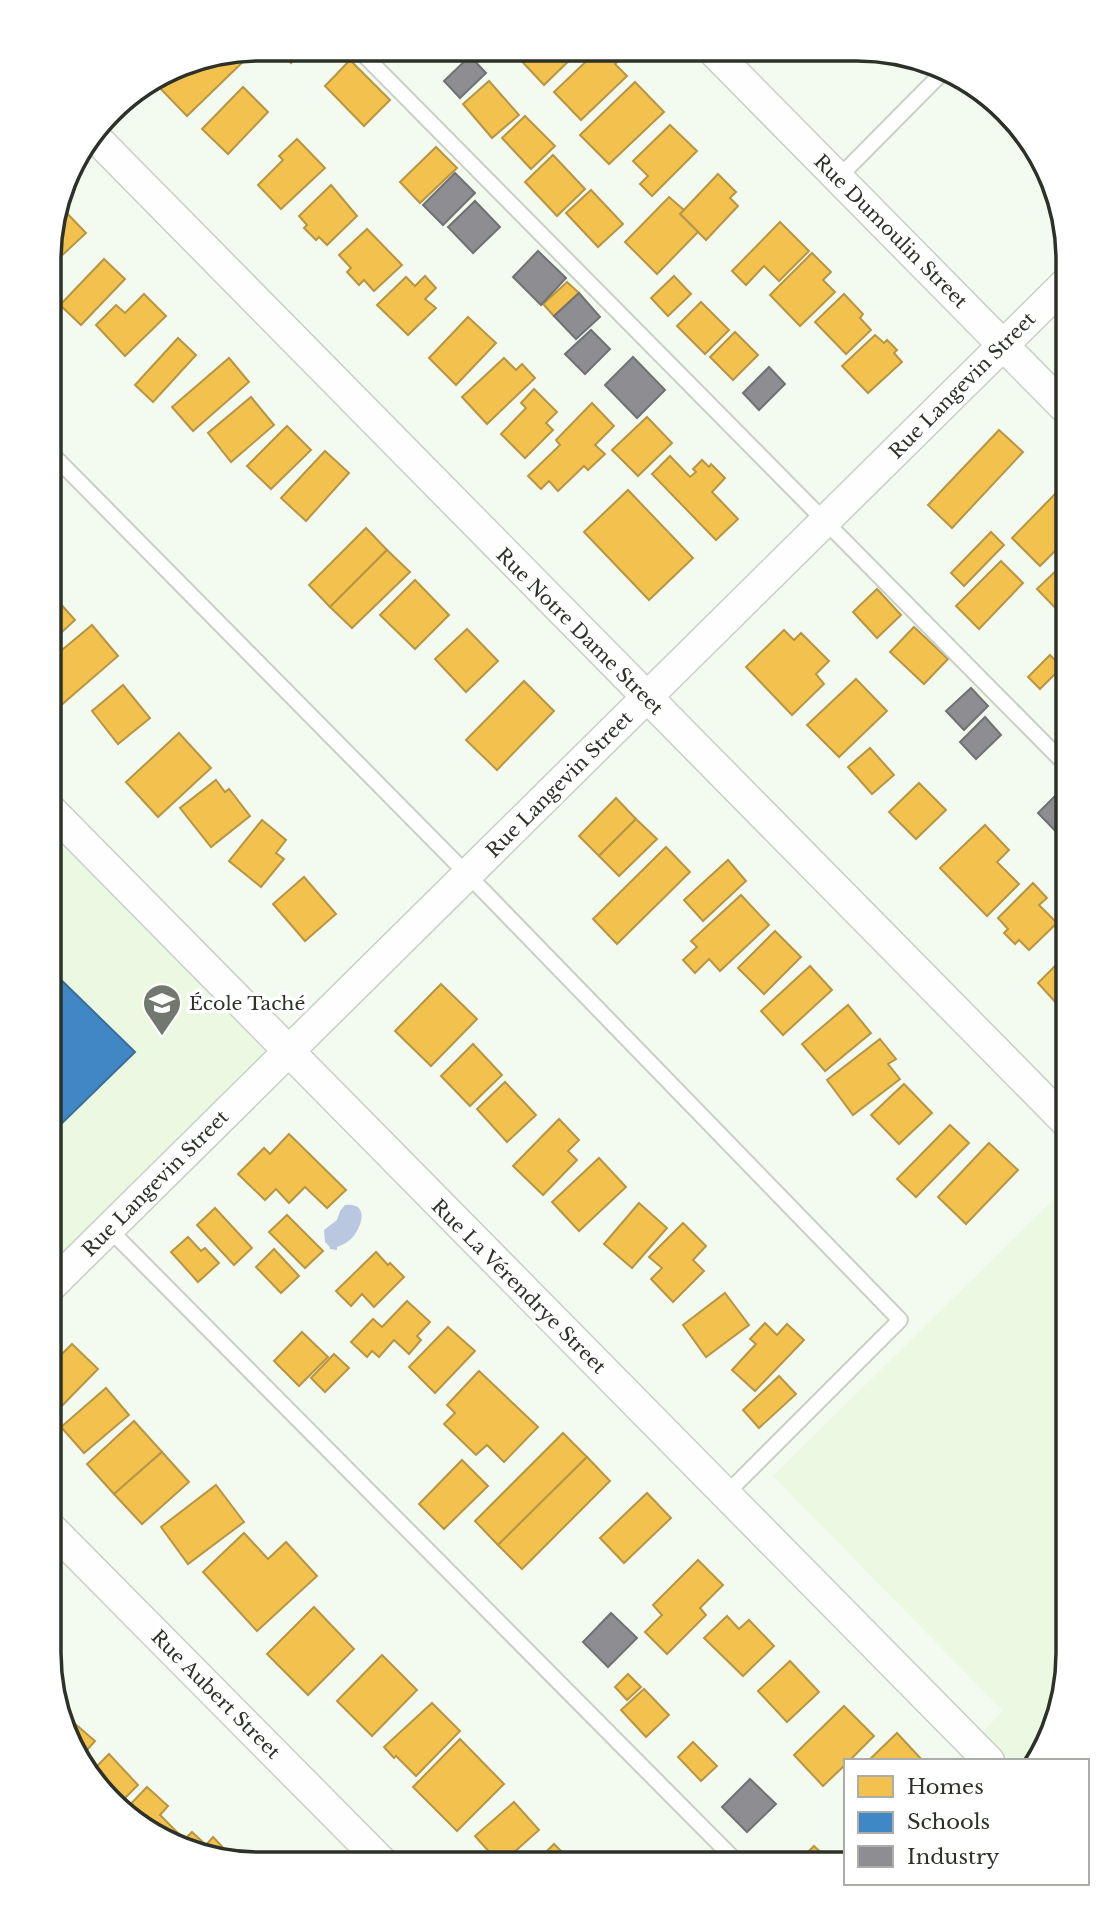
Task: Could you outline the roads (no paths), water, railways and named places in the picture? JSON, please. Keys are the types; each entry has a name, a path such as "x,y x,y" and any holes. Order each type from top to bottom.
{"street":[{"name":"Rue Dumoulin Street","path":"723,61 1056,399"},
{"name":"Rue Notre Dame Street","path":"101,143 1055,1111"},
{"name":"Rue Langevin Street","path":"61,1277 1056,293"},
{"name":"Rue La Vérendrye Street","path":"61,820 987,1759"},
{"name":"Rue Aubert Street","path":"61,1538 372,1852"}],"lane":[{"path":"371,62 1056,754"},
{"path":"838,178 937,78"},
{"path":"61,462 468,875 900,1320 725,1494"},
{"path":"108,1228 727,1852"}],"water":[{"path":"345,1205 358,1207 361,1221 350,1239 337,1247 337,1250 330,1249 325,1242 324,1230 337,1220"}],"place":[{"name":"École Taché","path":"162,1037"}]}
